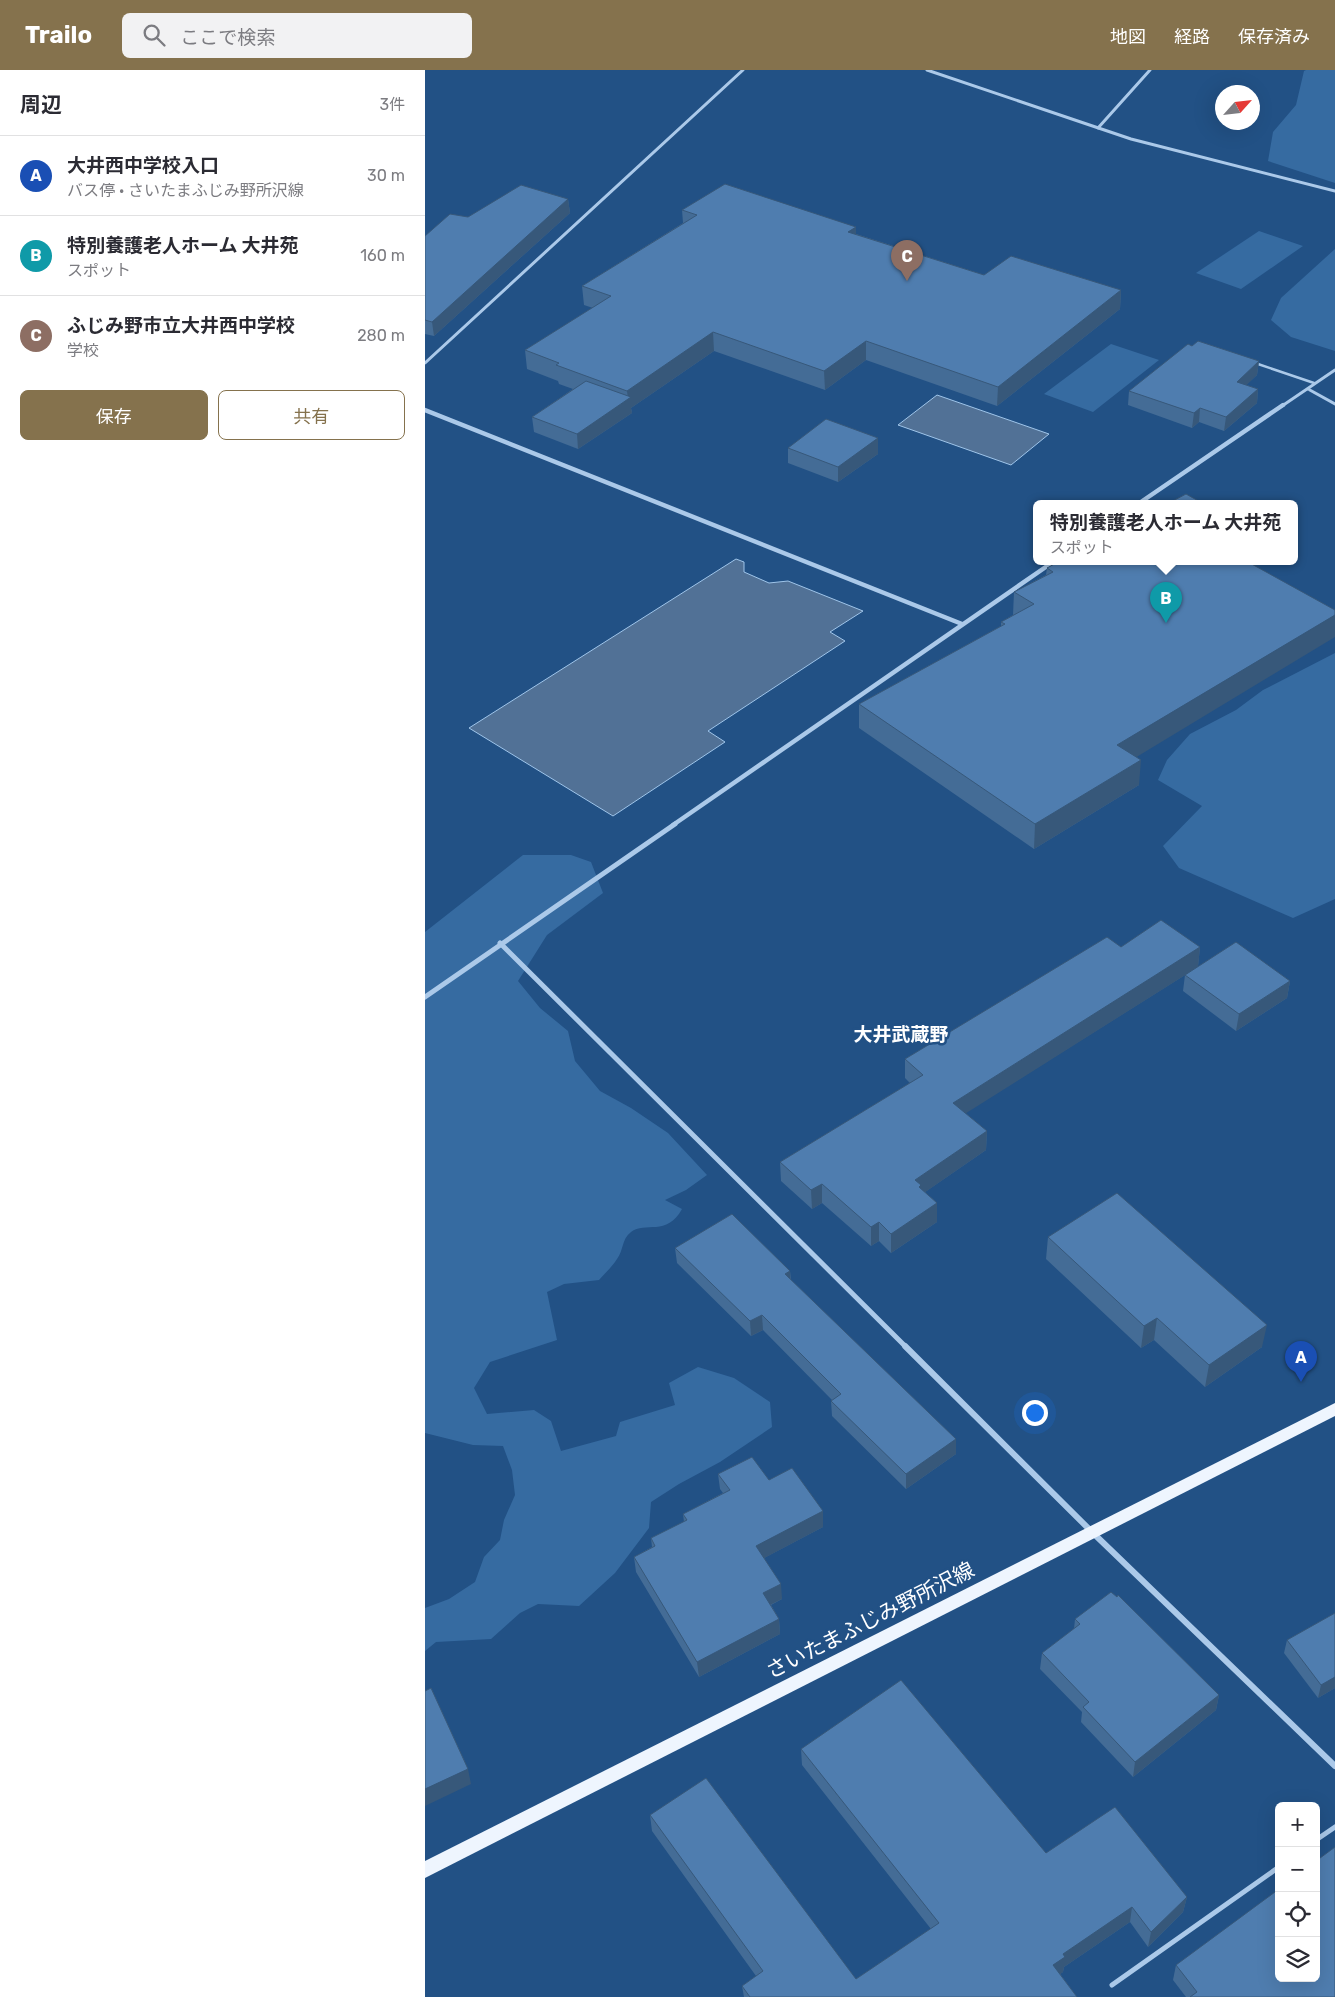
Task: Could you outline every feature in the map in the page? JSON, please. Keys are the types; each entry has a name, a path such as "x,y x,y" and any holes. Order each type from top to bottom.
{"main road":[{"name":"さいたまふじみ野所沢線","path":"425,1870 1335,1409"}],"street":[{"path":"425,363 743,70"},
{"path":"927,70 1131,139 1335,191"},
{"path":"1098,128 1150,70"},
{"path":"1144,500 1335,370"},
{"path":"1308,389 1335,404"},
{"path":"425,410 962,624"},
{"path":"425,997 1049,565"},
{"path":"501,944 1092,1532 1335,1766"}],"lane":[{"path":"1252,362 1314,383"},
{"path":"1320,1837 1335,1827"},
{"path":"1112,1985 1275,1870"}],"shaded area":[{"path":"1335,70 1335,183 1268,161 1273,132 1296,105 1304,71"},
{"path":"1259,231 1303,246 1241,289 1196,273"},
{"path":"1335,249 1335,351 1291,337 1271,320 1281,298"},
{"path":"1111,344 1159,360 1093,412 1044,394"},
{"path":"937,395 1049,434 1011,465 898,425"},
{"path":"736,559 744,562 744,572 769,583 788,581 863,611 830,632 845,641 708,731 725,742 613,816 469,728"},
{"path":"1335,653 1335,899 1293,918 1179,868 1163,846 1202,806 1158,780 1167,760 1190,734 1236,710 1263,690"},
{"path":"523,855 571,855 591,862 603,893 547,935 518,981 540,1008 568,1031 575,1061 600,1091 631,1108 668,1133 707,1175 686,1190 665,1200 682,1209 670,1223 663,1226 637,1229 631,1232 613,1265 599,1280 564,1284 547,1292 557,1340 490,1362 474,1388 487,1414 534,1410 551,1421 561,1451 616,1436 620,1422 675,1405 669,1383 698,1367 734,1378 770,1402 772,1427 720,1462 679,1484 651,1502 649,1528 615,1573 579,1606 538,1604 520,1613 491,1639 436,1642 425,1651 425,1608 449,1599 475,1582 484,1557 500,1540 504,1520 515,1495 512,1470 503,1446 473,1445 425,1433 425,932"}],"building":[{"path":"725,184 856,227 848,232 984,275 1011,256 1121,290 998,387 866,341 824,371 713,332 627,391 556,365 559,363 525,350 611,296 582,286 697,215 682,210"},
{"path":"521,185 568,199 432,322 425,320 425,236 450,214 468,217"},
{"path":"1198,341 1259,361 1237,382 1258,389 1226,417 1200,408 1194,413 1129,391 1188,344 1192,346"},
{"path":"586,381 631,397 577,434 532,417"},
{"path":"826,419 878,438 838,467 788,448"},
{"path":"1186,494 1197,500 1175,500"},
{"path":"1052,565 1253,565 1335,610 1335,615 1117,745 1141,760 1035,824 859,704 1005,624 1001,622 1034,604 1014,592 1053,572 1047,568"},
{"path":"1161,920 1200,947 953,1103 987,1131 915,1180 921,1185 919,1187 937,1203 891,1234 879,1222 871,1227 822,1184 811,1190 780,1162 923,1075 905,1059 1107,937 1121,947"},
{"path":"1236,942 1290,981 1239,1014 1185,975"},
{"path":"1117,1193 1267,1325 1209,1365 1157,1318 1144,1326 1048,1237"},
{"path":"732,1214 790,1271 785,1274 956,1439 906,1474 831,1401 841,1394 762,1315 750,1321 675,1248"},
{"path":"752,1457 769,1480 792,1468 823,1511 756,1546 781,1584 763,1593 779,1619 697,1662 634,1557 655,1546 651,1538 687,1520 683,1514 730,1490 718,1474"},
{"path":"1111,1592 1117,1597 1118,1595 1219,1695 1135,1762 1083,1707 1089,1702 1042,1653 1080,1624 1075,1619"},
{"path":"1335,1613 1335,1677 1321,1685 1287,1640"},
{"path":"901,1680 1046,1853 1115,1807 1187,1897 1151,1932 1132,1907 1063,1954 1065,1957 1053,1965 1077,1997 750,1997 742,1986 763,1971 650,1815 706,1778 856,1979 939,1923 801,1749"},
{"path":"431,1688 468,1769 425,1789 425,1691"},
{"path":"1335,1847 1335,1997 1190,1997 1197,1992 1176,1965 1275,1892 1275,1982 1320,1982 1320,1858"}],"place":[{"name":"ふじみ野市立大井西中学校","path":"907,281"},
{"name":"特別養護老人ホーム 大井苑","path":"1166,623"},
{"name":"大井西中学校入口","path":"1301,1382"}],"district":[{"name":"大井武蔵野","path":"901,1034"}]}
